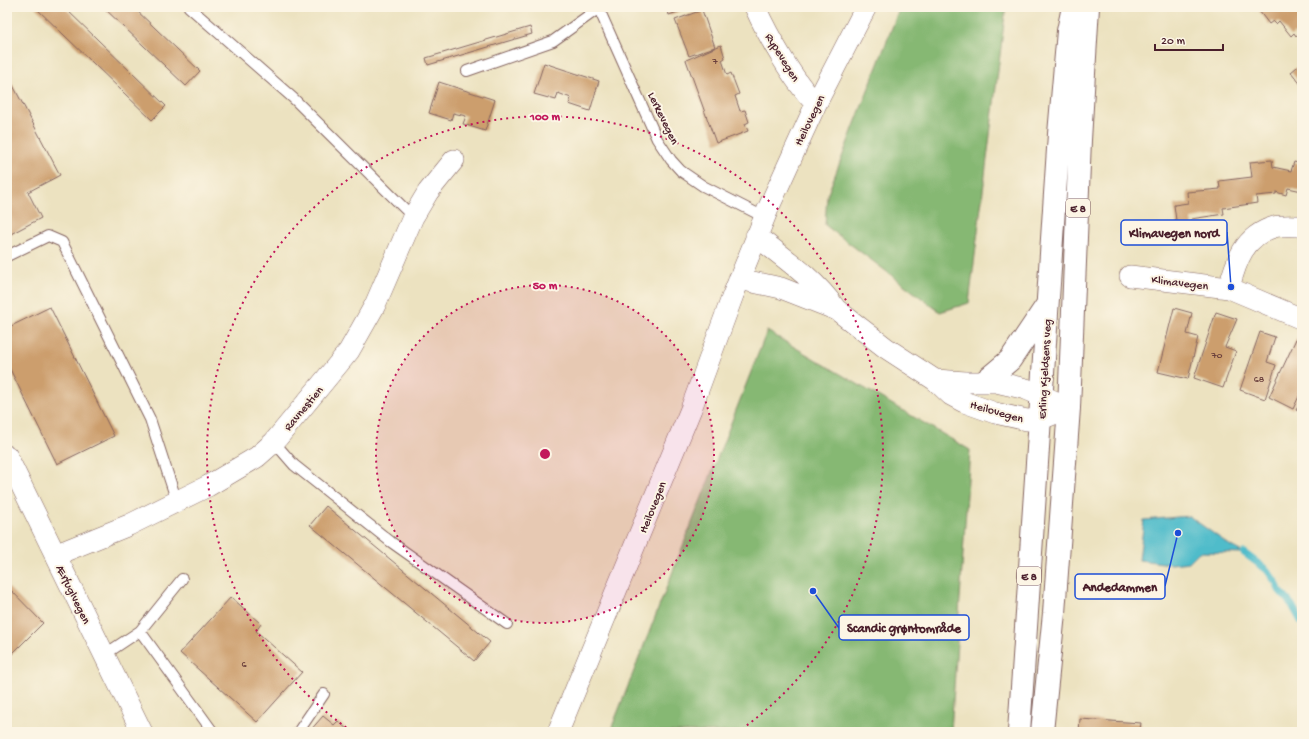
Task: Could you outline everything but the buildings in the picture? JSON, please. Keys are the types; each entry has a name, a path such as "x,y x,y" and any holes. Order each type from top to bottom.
{"highway":[{"name":"Erling Kjeldsens veg","path":"1019,732 1041,419 1047,304 1068,31 1073,7"},
{"name":"E 8","path":"1042,732 1054,605 1069,408 1080,147 1088,7"},
{"name":"E 8","path":"985,381 1010,360 1047,304"}],"street":[{"name":"Rypevegen","path":"755,7 777,48 808,96 816,104"},
{"name":"Heilovegen","path":"558,732 686,424 739,279 764,217 816,104 866,7"},
{"name":"Ravnestien","path":"55,555 111,533 177,502 237,470 257,457 274,442 349,352 375,305 413,217 428,192 454,160"},
{"path":"1229,288 1236,262 1250,241 1263,232 1276,227 1302,226"},
{"name":"Heilovegen","path":"756,236 806,276 826,296 837,310 886,348 935,380 951,394 986,410 1027,420 1041,419 1069,408"},
{"name":"Klimavegen","path":"1130,276 1229,288 1302,319"},
{"name":"Heilovegen","path":"739,279 781,288 837,310"},
{"name":"Heilovegen","path":"935,380 966,382 985,381 1026,389 1069,408"},
{"name":"Ærfuglvegen","path":"7,456 142,732"}],"lane":[{"path":"189,7 293,98 413,217"},
{"name":"Lerkevegen","path":"467,71 553,41 598,7 657,139 671,160 681,171 703,186 764,217"},
{"path":"7,256 48,236 62,242 150,419 177,502"},
{"path":"274,442 294,465 391,542 507,624"},
{"path":"104,654 140,631 182,579"},
{"path":"140,631 213,732"},
{"path":"298,732 324,694"}],"green space":[{"path":"900,7 1006,7 969,303 940,312 825,225 827,196"},
{"path":"767,331 970,450 951,732 610,732"}],"water":[{"path":"1189,516 1231,546 1244,553 1199,552 1189,562 1171,564 1139,560 1144,520"}],"waterway":[{"path":"1244,553 1267,570 1277,584 1279,590 1292,605 1302,623"}],"place":[{"name":"Klimavegen nord","path":"1231,287"},
{"name":"Andedammen","path":"1178,533"},
{"name":"Scandic grøntområde","path":"813,591"}]}
